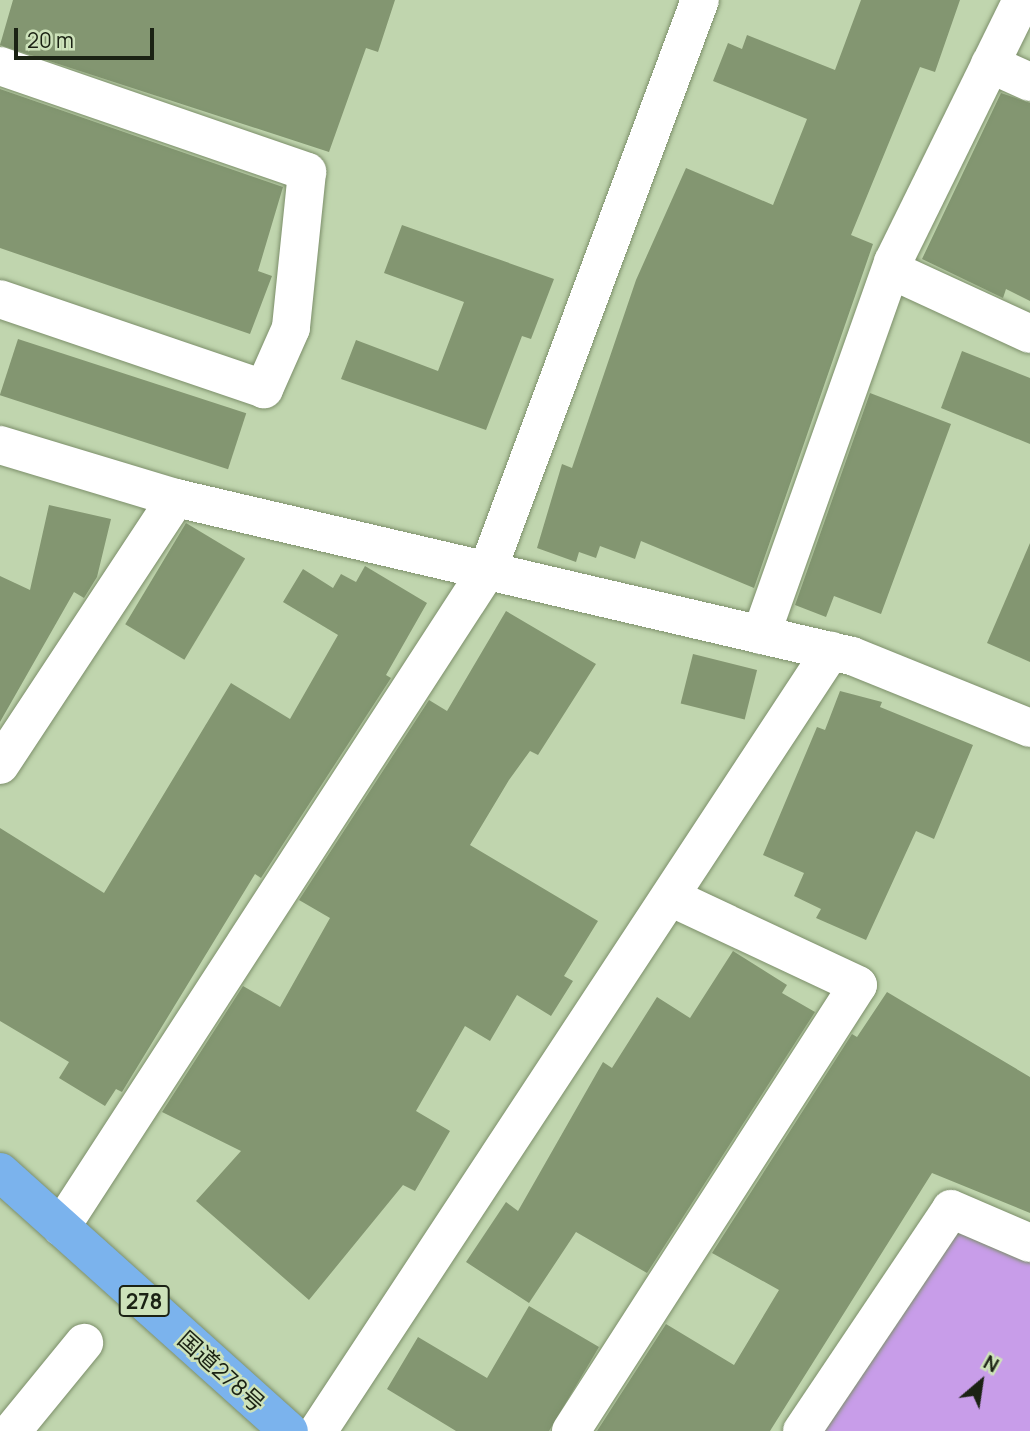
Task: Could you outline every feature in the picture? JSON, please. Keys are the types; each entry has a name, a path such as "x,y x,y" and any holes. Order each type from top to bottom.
{"highway":[{"name":"国道278号","path":"0,1172 289,1431"}],"street":[{"path":"61,1227 488,569 700,0"},
{"path":"761,635 891,270 1021,0"},
{"path":"990,64 1030,82"},
{"path":"0,66 307,172 291,328 264,389 0,299"},
{"path":"891,270 1030,334"},
{"path":"0,445 176,498 831,651 1030,728"},
{"path":"0,765 176,498"},
{"path":"318,1431 672,898 831,651"},
{"path":"571,1431 858,985 672,898"},
{"path":"802,1431 951,1209 1030,1242"},
{"path":"12,1431 84,1343"}],"shaded area":[{"path":"955,1229 1030,1261 1030,1431 820,1431"}],"building":[{"path":"13,0 395,0 378,52 366,48 329,152 0,45"},
{"path":"861,0 960,0 935,72 920,67 851,235 873,244 754,588 641,541 635,559 600,546 596,558 579,552 576,562 537,548 562,464 572,468 636,280 686,168 773,205 807,119 713,81 728,43 742,49 747,35 835,70"},
{"path":"0,89 283,187 258,271 272,276 250,334 0,248"},
{"path":"1001,93 1030,103 1030,301 1006,289 1003,298 922,259"},
{"path":"402,225 554,279 531,339 522,336 486,430 341,379 356,340 438,371 464,302 384,273"},
{"path":"18,339 246,413 228,469 0,395"},
{"path":"962,351 1030,378 1030,444 941,408"},
{"path":"870,393 951,424 881,614 834,596 826,617 795,605"},
{"path":"49,505 111,519 97,577 84,598 74,592 0,722 0,576 30,590"},
{"path":"186,523 245,559 184,660 125,624"},
{"path":"1030,543 1030,662 987,643"},
{"path":"365,566 427,603 386,675 391,678 261,878 255,874 122,1092 116,1089 105,1106 59,1078 69,1062 0,1021 0,828 104,893 231,683 290,719 338,635 283,602 303,569 333,588 341,574 356,582"},
{"path":"506,611 596,664 538,755 530,751 509,780 470,845 598,921 564,976 573,981 551,1016 517,995 490,1041 465,1026 416,1111 450,1131 415,1191 403,1185 309,1300 196,1201 241,1151 162,1112 243,986 280,1007 330,918 299,900 429,700 447,711"},
{"path":"693,654 757,670 745,719 681,703"},
{"path":"840,691 882,702 880,707 973,745 934,839 916,831 866,940 816,918 821,909 794,896 804,873 763,855 817,727 825,730"},
{"path":"733,951 787,985 782,993 815,1012 647,1273 576,1232 529,1303 466,1262 506,1202 518,1211 603,1062 612,1068 657,997 690,1018"},
{"path":"887,992 1030,1077 1030,1213 932,1173 770,1431 597,1431 666,1324 734,1365 779,1290 712,1253 852,1034 857,1037"},
{"path":"529,1306 599,1347 549,1431 456,1431 387,1389 418,1337 487,1378"}]}
